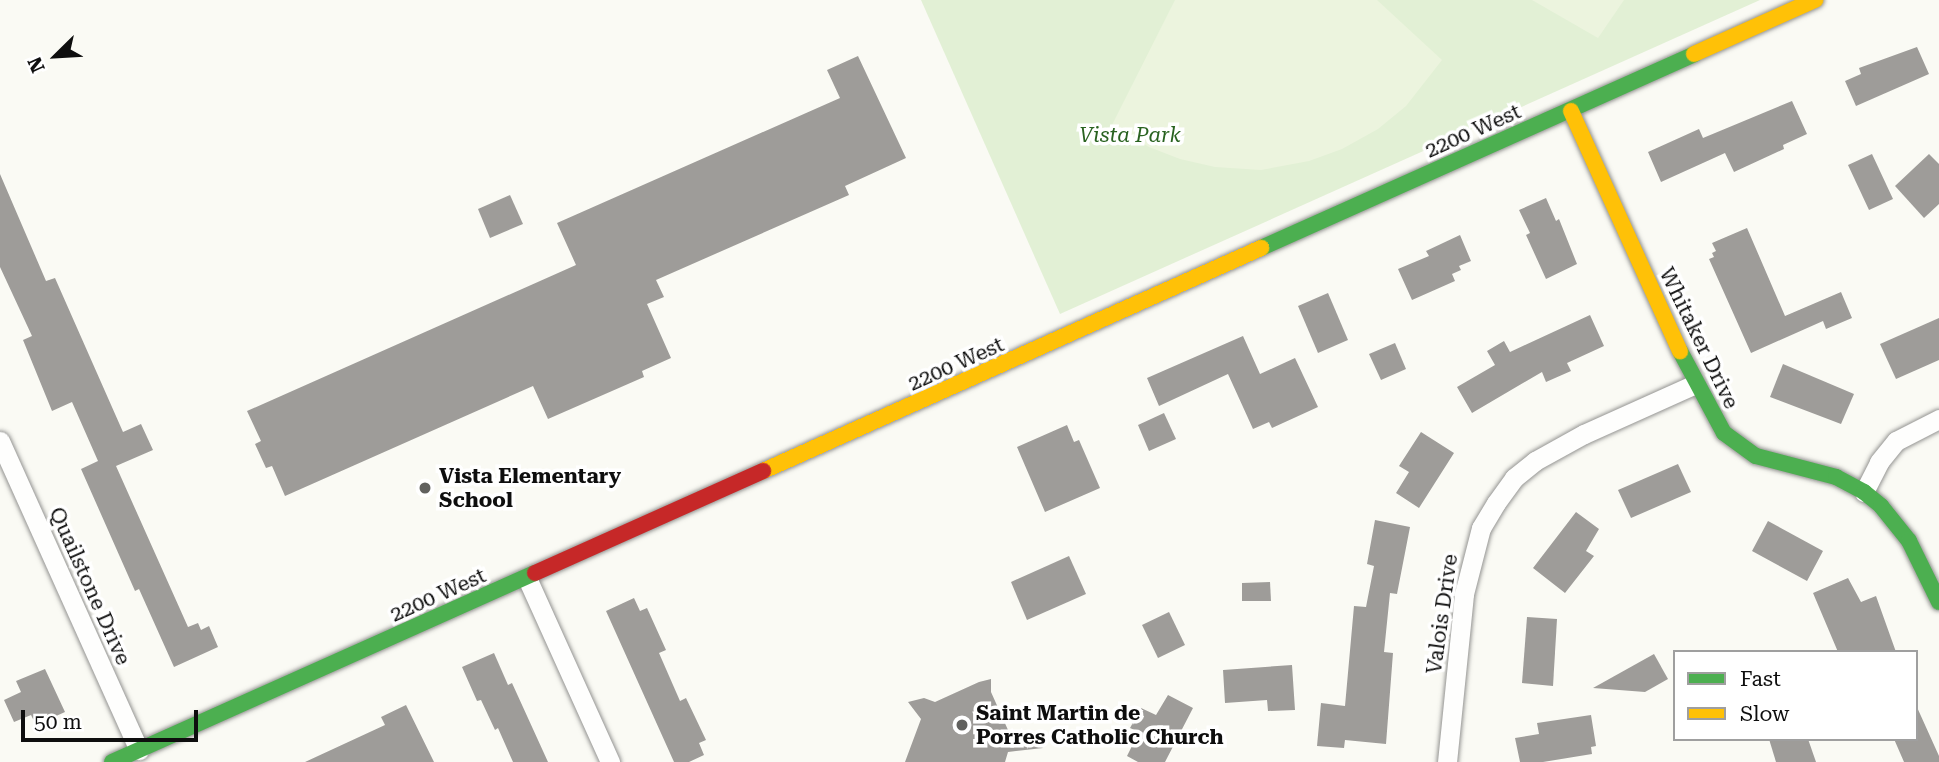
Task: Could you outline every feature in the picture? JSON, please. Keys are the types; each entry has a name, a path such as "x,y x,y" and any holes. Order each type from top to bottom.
{"street":[{"name":"2200 West","path":"112,762 1815,0"},
{"name":"Whitaker Drive","path":"1571,111 1695,384 1718,425 1739,446 1779,463 1836,477 1864,492 1881,506 1909,541 1939,602"},
{"name":"Valois Drive","path":"1447,762 1464,594 1482,528 1496,503 1514,478 1535,461 1584,434 1695,384"},
{"path":"1864,492 1879,462 1896,441 1939,419"},
{"name":"Quailstone Drive","path":"0,440 139,750"},
{"path":"527,578 610,762"}],"green space":[{"name":"Vista Park","path":"921,0 1760,0 1060,314"},
{"path":"1175,0 1377,0 1442,60 1406,106 1378,129 1342,149 1309,161 1261,170 1215,167 1180,159 1149,147 1112,125"},
{"path":"1532,0 1624,0 1598,38"}],"building":[{"path":"1917,47 1929,74 1856,106 1845,81 1861,74 1859,68"},
{"name":"Vista Elementary School","path":"858,56 906,158 845,186 849,195 656,280 664,297 647,304 671,358 642,371 644,377 548,419 533,386 285,496 272,466 266,468 255,444 261,441 247,411 576,265 557,223 840,98 827,70"},
{"path":"1792,101 1807,134 1783,145 1784,149 1734,172 1725,153 1661,182 1648,152 1699,129 1703,138"},
{"path":"1872,154 1893,199 1869,210 1848,165"},
{"path":"1929,154 1939,164 1939,204 1924,218 1895,186"},
{"path":"0,174 46,281 55,278 123,432 141,424 153,450 116,466 188,627 198,623 201,630 209,626 218,647 174,667 139,589 135,591 81,469 98,461 72,402 52,411 23,340 32,336 0,267"},
{"path":"510,195 523,224 490,238 478,209"},
{"path":"1546,198 1556,221 1559,219 1577,264 1546,279 1526,235 1530,233 1519,210"},
{"path":"1747,228 1785,316 1841,292 1852,318 1826,329 1823,321 1751,353 1709,259 1714,257 1712,253 1716,251 1712,243"},
{"path":"1460,235 1471,261 1459,266 1461,270 1452,274 1455,281 1412,300 1398,269 1429,256 1426,251"},
{"path":"1328,293 1348,340 1318,353 1298,306"},
{"path":"1590,315 1604,346 1567,363 1571,371 1546,382 1542,372 1472,413 1457,387 1495,365 1487,351 1504,341 1510,352"},
{"path":"1939,318 1939,360 1896,379 1880,344"},
{"path":"1243,336 1260,374 1295,358 1318,407 1272,428 1269,422 1253,429 1228,374 1159,406 1147,378"},
{"path":"1395,343 1406,369 1381,380 1369,354"},
{"path":"1783,364 1854,394 1841,424 1770,397"},
{"path":"1164,413 1176,439 1149,451 1138,425"},
{"path":"1067,425 1074,442 1079,440 1100,488 1045,512 1017,447"},
{"path":"1421,432 1454,453 1419,508 1396,493 1409,472 1399,466"},
{"path":"1678,464 1691,492 1631,518 1618,490"},
{"path":"1576,512 1599,529 1586,551 1594,556 1565,593 1533,568"},
{"path":"1375,520 1410,527 1397,594 1390,593 1384,652 1393,653 1386,744 1345,740 1344,748 1317,746 1321,703 1345,706 1354,606 1366,607 1374,566 1367,564"},
{"path":"1768,521 1823,551 1807,581 1752,551"},
{"path":"1069,556 1086,594 1027,620 1011,582"},
{"path":"1848,578 1861,602 1876,596 1895,650 1837,650 1813,593"},
{"path":"1270,582 1271,601 1242,601 1242,583"},
{"path":"634,598 640,611 647,608 666,650 659,653 680,701 686,698 706,740 699,743 704,755 689,762 674,762 606,611"},
{"path":"1169,612 1185,645 1158,658 1142,625"},
{"path":"1527,617 1557,619 1553,686 1522,683"},
{"path":"494,653 508,685 512,683 548,762 513,762 498,728 495,730 481,700 477,701 462,667"},
{"path":"1654,654 1668,679 1645,692 1593,688"},
{"path":"1292,665 1295,710 1268,711 1267,700 1225,703 1223,670"},
{"path":"45,669 65,712 36,725 31,715 14,722 4,700 21,692 16,681"},
{"name":"Saint Martin de Porres Catholic Church","path":"991,679 991,692 1008,730 1043,748 1008,752 1005,762 905,762 921,719 908,702 924,698 935,702"},
{"path":"1168,695 1193,708 1165,762 1138,762 1127,756 1139,732 1130,728 1141,708 1156,715"},
{"path":"406,705 434,762 305,762 385,725 381,717"},
{"path":"1918,709 1939,756 1939,762 1904,762 1895,741 1918,741"},
{"path":"1591,715 1596,746 1591,747 1592,754 1543,762 1520,762 1515,738 1539,734 1537,723"},
{"path":"1770,741 1809,741 1816,762 1776,762"}],"traffic: fast":[{"path":"1261,248 1694,54"},
{"path":"1680,351 1724,433 1756,456 1836,477 1864,492 1881,506 1909,541 1939,602"},
{"path":"112,762 535,573"}],"traffic: slow":[{"path":"1694,54 1815,0"},
{"path":"1571,111 1680,351"},
{"path":"763,471 1261,248"}],"traffic: jam":[{"path":"535,573 763,471"}],"place":[{"name":"Vista Elementary School","path":"425,488"},
{"name":"Saint Martin de Porres Catholic Church","path":"962,725"}]}
